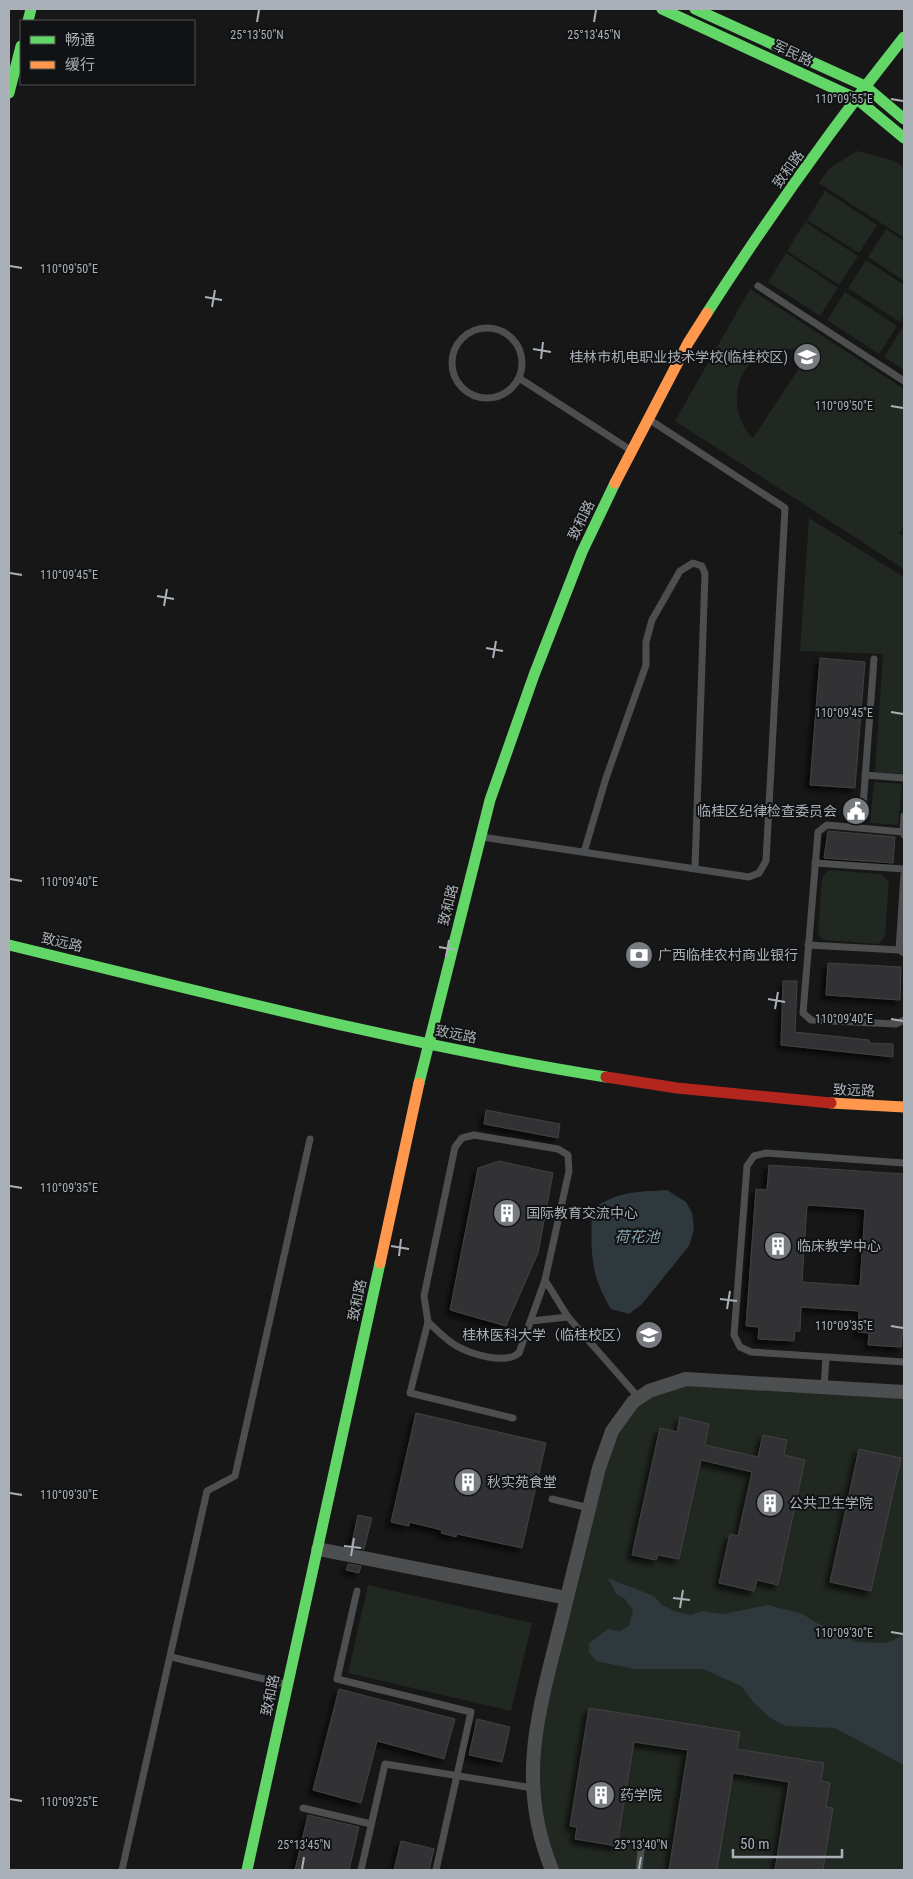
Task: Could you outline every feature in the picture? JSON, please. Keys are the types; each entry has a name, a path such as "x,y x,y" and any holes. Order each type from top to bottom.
{"main road":[{"name":"军民路","path":"662,9 857,99 904,138"},
{"name":"军民路","path":"695,9 865,86 904,119"},
{"name":"致和路","path":"247,1870 428,1044 490,800 541,658 582,552 631,450 688,343 742,257 865,86 904,36"},
{"path":"9,93 20,50"},
{"name":"致远路","path":"9,945 428,1044 604,1078 832,1105 904,1107"}],"street":[{"path":"552,1870 537,1826 532,1788 534,1735 604,1449 621,1415 639,1398 666,1384 686,1379 904,1392"},
{"path":"318,1549 567,1598"}],"lane":[{"path":"758,286 904,381"},
{"path":"485,328 497,329 508,335 516,343 521,354 522,366 519,378 504,394 482,398 471,394 462,388 452,368 452,356 456,346 464,336 474,330 485,328"},
{"path":"519,378 631,450"},
{"path":"481,836 749,877 758,873 766,861 785,508 647,419"},
{"path":"584,852 606,778 646,665 646,642 652,620 680,571 693,563 702,566 705,574 694,868"},
{"path":"863,806 874,659"},
{"path":"865,775 904,778"},
{"path":"904,816 904,833 827,825 818,832 803,1013 811,1020 896,1024 904,1020"},
{"path":"815,863 904,869"},
{"path":"808,944 901,952 904,875"},
{"path":"428,1322 459,1347 506,1358 519,1353 545,1280 570,1171 569,1157 558,1149 474,1135 466,1136 455,1147 424,1296 428,1322 410,1393 513,1418"},
{"path":"122,1870 207,1491 235,1476 310,1139"},
{"path":"904,1162 766,1153 754,1156 747,1166 734,1335 740,1347 751,1352 904,1362"},
{"path":"545,1280 568,1317 639,1398"},
{"path":"531,1321 568,1317"},
{"path":"824,1387 826,1358"},
{"path":"552,1499 589,1508"},
{"path":"357,1591 337,1679 471,1712 459,1776 436,1870"},
{"path":"170,1657 288,1684"},
{"path":"360,1870 385,1764 532,1788"},
{"path":"303,1808 371,1824"},
{"path":"639,1870 642,1842"}],"shaded area":[{"path":"857,151 895,161 904,168 904,238 819,183 830,168"},
{"path":"825,191 877,225 859,253 807,220"},
{"path":"805,222 858,256 839,285 787,251"},
{"path":"886,229 904,241 904,281 868,257"},
{"path":"786,253 838,288 820,316 768,282"},
{"path":"866,260 904,285 904,315 900,322 848,288"},
{"path":"750,289 904,389 904,525 899,534 904,536 904,569 675,421","holes":["777,349 798,349 809,353 753,438 744,426 739,413 737,400 738,386 743,373 751,362 763,354"]},
{"path":"845,292 897,326 879,354 827,320"},
{"path":"902,328 904,330 904,370 884,357"},
{"path":"809,518 904,577 904,774 875,772 883,654 800,651"},
{"path":"874,782 902,784 898,825 870,823"},
{"path":"828,870 882,874 889,882 885,936 879,944 823,940 818,934 822,878"},
{"path":"666,1384 904,1392 904,1870 553,1870 532,1755 599,1468 621,1415"},
{"path":"368,1585 532,1623 511,1711 348,1673"}],"water":[{"name":"荷花池","path":"667,1190 686,1202 692,1213 694,1229 689,1246 642,1304 629,1314 611,1309 595,1272 591,1237 592,1209 619,1196 645,1191"},
{"path":"608,1578 654,1596 662,1605 677,1612 691,1615 703,1611 723,1614 768,1605 803,1614 813,1621 857,1642 886,1643 904,1633 904,1765 835,1728 785,1726 769,1717 754,1703 741,1686 703,1669 634,1669 596,1661 589,1652 589,1643 608,1629 620,1631 629,1626 633,1610 624,1598 617,1595"}],"building":[{"path":"820,658 865,662 855,788 810,785"},
{"path":"828,831 895,837 893,863 824,858"},
{"path":"828,963 901,967 900,1000 826,995"},
{"path":"783,981 797,981 795,1032 869,1040 869,1043 893,1044 893,1057 781,1045"},
{"path":"486,1110 560,1124 558,1138 484,1124"},
{"name":"国际教育交流中心","path":"499,1161 553,1173 538,1253 506,1326 450,1310 478,1168"},
{"name":"临床教学中心","path":"769,1165 904,1174 904,1335 902,1335 901,1347 868,1345 869,1333 858,1332 859,1311 801,1307 800,1331 795,1331 794,1341 758,1339 759,1327 746,1326 756,1189 767,1190","holes":["807,1205 865,1209 860,1286 802,1282"]},
{"name":"秋实苑食堂","path":"416,1413 546,1443 522,1548 457,1534 456,1537 441,1533 442,1530 409,1522 409,1526 391,1522"},
{"name":"公共卫生学院","path":"680,1417 709,1424 705,1445 758,1457 763,1435 787,1440 784,1455 805,1460 778,1585 757,1580 754,1591 719,1583 730,1534 738,1536 752,1472 701,1460 679,1559 658,1555 656,1560 632,1555 660,1428 677,1432"},
{"path":"859,1449 901,1458 871,1591 830,1582"},
{"path":"358,1515 372,1518 364,1549 351,1547"},
{"path":"348,1564 361,1566 359,1573 346,1570"},
{"path":"339,1689 455,1719 444,1759 377,1741 361,1803 313,1790"},
{"name":"药学院","path":"589,1708 740,1732 737,1749 824,1763 821,1781 830,1783 826,1807 833,1808 823,1870 775,1870 789,1782 733,1773 717,1870 669,1870 688,1750 634,1742 617,1846 575,1839 577,1827 570,1826"},
{"path":"477,1719 510,1727 502,1762 469,1755"},
{"path":"308,1815 359,1827 349,1870 295,1870"},
{"path":"401,1841 434,1849 429,1870 394,1870"}],"traffic: fast":[{"path":"28,20 31,9"},
{"path":"662,9 857,99 904,138"},
{"path":"695,9 865,86 904,119"},
{"path":"707,313 802,172 904,37"},
{"path":"9,93 20,50"},
{"path":"419,1083 490,800 534,675 582,552 615,483"},
{"path":"9,945 381,1034 456,1050 606,1077"},
{"path":"247,1870 380,1263"}],"traffic: slow":[{"path":"615,483 688,343 707,313"},
{"path":"380,1263 419,1083"},
{"path":"831,1103 904,1107"}],"traffic: jam":[{"path":"606,1077 677,1088 831,1103"}],"place":[{"name":"桂林市机电职业技术学校(临桂校区)","path":"807,357"},
{"name":"临桂区纪律检查委员会","path":"856,811"},
{"name":"广西临桂农村商业银行","path":"639,955"},
{"name":"国际教育交流中心","path":"507,1213"},
{"name":"临床教学中心","path":"778,1246"},
{"name":"桂林医科大学（临桂校区）","path":"649,1335"},
{"name":"秋实苑食堂","path":"468,1482"},
{"name":"公共卫生学院","path":"770,1503"},
{"name":"药学院","path":"601,1795"}]}
